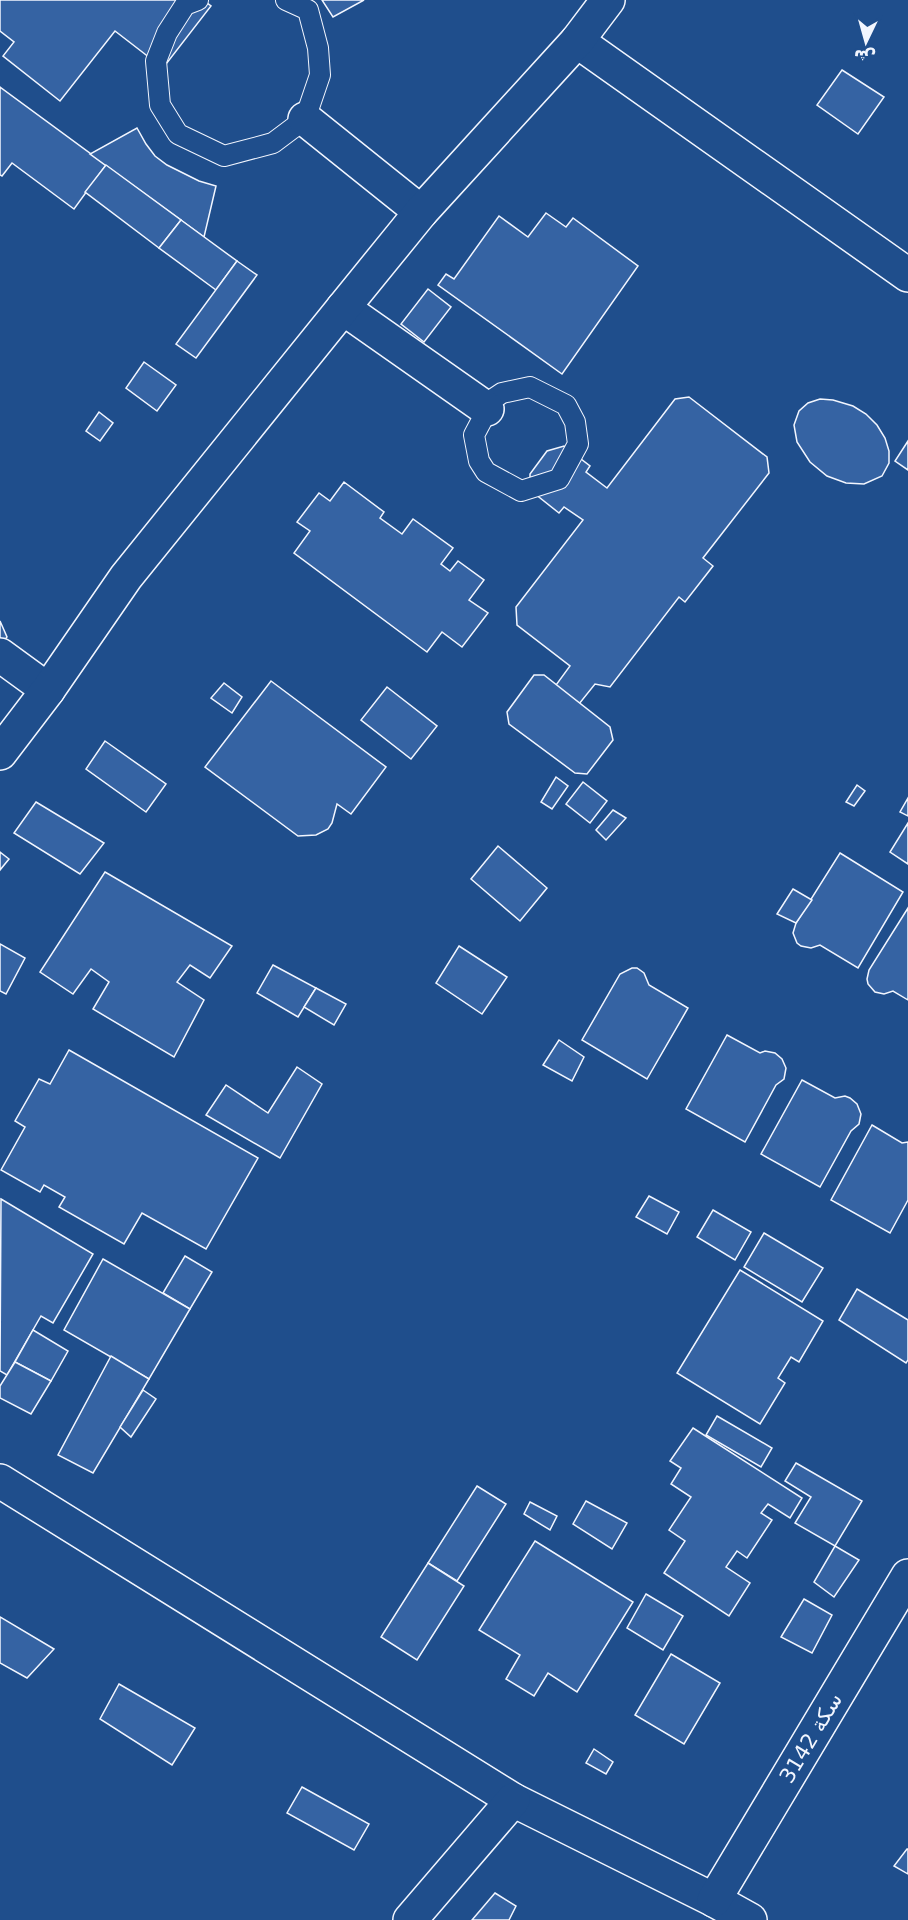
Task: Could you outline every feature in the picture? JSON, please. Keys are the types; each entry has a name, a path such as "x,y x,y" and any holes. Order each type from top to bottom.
{"street":[{"path":"0,753 48,690 126,577 343,308 421,212 577,41 608,0"},
{"path":"577,41 908,275"},
{"path":"305,119 421,212"},
{"path":"343,308 487,409"},
{"path":"0,655 48,690"},
{"path":"0,1480 513,1800 750,1920"},
{"name":"سكة 3142","path":"714,1900 908,1576"},
{"path":"411,1920 513,1800"}],"lane":[{"path":"198,0 185,5 167,33 156,61 160,105 178,134 225,156 273,143 305,119 320,75 318,48 308,10 286,0"},
{"path":"530,387 566,405 575,422 578,444 559,478 521,491 486,472 479,461 474,435 487,409 493,399 502,393 530,387"}],"building":[{"path":"0,0 203,0 211,6 163,68 115,31 60,101 3,56 14,42 0,31"},
{"path":"322,0 364,0 333,17"},
{"path":"842,70 884,97 858,134 817,105"},
{"path":"0,87 106,165 74,209 12,163 2,176 0,175"},
{"path":"137,128 155,156 167,165 199,181 216,186 204,237 90,154"},
{"path":"106,165 181,220 159,248 85,192"},
{"path":"546,213 566,227 573,218 638,266 562,374 438,285 446,274 454,279 499,216 528,237"},
{"path":"181,220 237,261 216,290 159,248"},
{"path":"237,261 257,275 196,358 176,344"},
{"path":"428,289 451,307 424,342 401,324"},
{"path":"144,362 176,385 157,411 126,388"},
{"path":"689,397 767,457 769,473 703,558 713,566 685,602 679,597 610,687 595,684 579,704 556,685 570,666 517,625 516,607 583,520 564,507 559,513 530,490 530,474 547,451 564,446 590,466 586,472 607,488 675,399"},
{"path":"820,399 853,406 877,425 885,438 889,451 889,463 882,476 864,484 846,483 827,476 810,462 797,442 794,425 799,411 808,403"},
{"path":"99,412 113,423 100,441 86,431"},
{"path":"908,441 908,470 895,461"},
{"path":"344,482 384,512 380,518 402,534 413,519 453,548 441,564 450,571 458,561 484,580 469,600 488,613 462,647 442,632 427,652 294,553 310,531 297,522 319,493 330,501"},
{"path":"0,621 7,637 0,646"},
{"path":"534,675 544,675 610,727 613,740 587,774 575,773 509,724 507,712"},
{"path":"271,681 386,767 351,814 337,804 328,829 316,835 298,836 205,767"},
{"path":"224,683 242,697 232,713 211,698"},
{"path":"387,687 437,726 411,759 361,720"},
{"path":"105,741 166,784 146,812 86,769"},
{"path":"556,777 568,786 552,809 541,802"},
{"path":"583,782 607,801 590,823 566,804"},
{"path":"857,785 865,791 854,806 846,802"},
{"path":"908,798 908,816 900,812"},
{"path":"36,802 104,843 80,874 14,833"},
{"path":"613,810 626,818 606,840 596,830"},
{"path":"908,823 908,864 890,852"},
{"path":"498,846 547,888 520,921 471,879"},
{"path":"0,852 9,859 0,870"},
{"path":"840,853 903,892 858,968 820,945 811,948 801,946 797,943 793,933 796,923"},
{"path":"105,872 232,946 210,978 190,965 177,982 204,1000 174,1057 93,1009 109,982 91,969 73,994 40,972"},
{"path":"793,889 812,900 796,923 777,914"},
{"path":"908,908 908,1000 893,991 884,994 875,992 867,979 869,970"},
{"path":"0,944 25,958 6,994 0,991"},
{"path":"459,946 507,977 482,1014 436,983"},
{"path":"273,965 316,988 298,1017 257,993"},
{"path":"637,968 644,973 649,985 688,1008 647,1079 582,1040 620,974"},
{"path":"316,988 346,1004 334,1025 304,1007"},
{"path":"727,1035 760,1053 765,1051 775,1053 782,1059 786,1068 784,1079 776,1085 745,1142 686,1109"},
{"path":"559,1040 584,1057 572,1081 543,1065"},
{"path":"69,1050 258,1158 206,1249 142,1213 124,1244 59,1207 65,1197 44,1185 40,1192 1,1170 25,1127 15,1121 39,1079 50,1084"},
{"path":"297,1067 322,1084 280,1158 206,1115 226,1085 268,1113"},
{"path":"802,1080 835,1098 845,1096 850,1098 857,1104 861,1114 859,1124 851,1131 820,1187 761,1154"},
{"path":"872,1125 902,1143 908,1142 908,1200 890,1233 831,1200"},
{"path":"649,1196 679,1212 667,1234 636,1217"},
{"path":"1,1199 93,1254 53,1323 41,1316 7,1375 0,1371"},
{"path":"713,1210 751,1232 735,1260 697,1237"},
{"path":"764,1233 823,1268 802,1302 744,1267"},
{"path":"185,1256 212,1272 190,1309 163,1293"},
{"path":"103,1259 190,1309 149,1379 64,1330"},
{"path":"740,1270 823,1321 799,1362 791,1357 778,1378 785,1383 760,1424 677,1373"},
{"path":"857,1289 908,1320 908,1360 906,1363 839,1320"},
{"path":"33,1330 68,1351 51,1381 15,1362"},
{"path":"111,1356 149,1379 93,1473 58,1455"},
{"path":"15,1362 51,1381 31,1414 0,1398 0,1386"},
{"path":"143,1390 156,1399 131,1437 120,1427"},
{"path":"717,1416 772,1448 761,1467 706,1435"},
{"path":"693,1428 802,1498 790,1518 768,1504 761,1513 772,1520 747,1558 737,1551 726,1567 750,1583 729,1616 664,1573 685,1541 669,1530 691,1497 671,1484 681,1468 670,1461"},
{"path":"796,1463 862,1501 835,1546 795,1523 811,1497 785,1481"},
{"path":"477,1486 506,1504 457,1581 428,1563"},
{"path":"586,1501 627,1523 612,1549 573,1524"},
{"path":"530,1502 557,1516 550,1530 524,1514"},
{"path":"535,1541 633,1602 577,1692 548,1673 534,1696 506,1679 520,1655 479,1630"},
{"path":"835,1546 859,1560 834,1597 814,1582"},
{"path":"428,1563 464,1586 417,1660 381,1637"},
{"path":"646,1594 683,1616 663,1650 627,1628"},
{"path":"804,1599 832,1615 812,1653 781,1637"},
{"path":"0,1617 54,1649 27,1678 0,1663"},
{"path":"671,1654 720,1683 684,1744 635,1715"},
{"path":"119,1684 195,1728 172,1765 100,1719"},
{"path":"594,1749 613,1762 606,1774 586,1763"},
{"path":"302,1787 369,1824 354,1850 287,1813"},
{"path":"908,1849 908,1874 894,1866"},
{"path":"495,1893 516,1906 509,1920 472,1920"}]}
